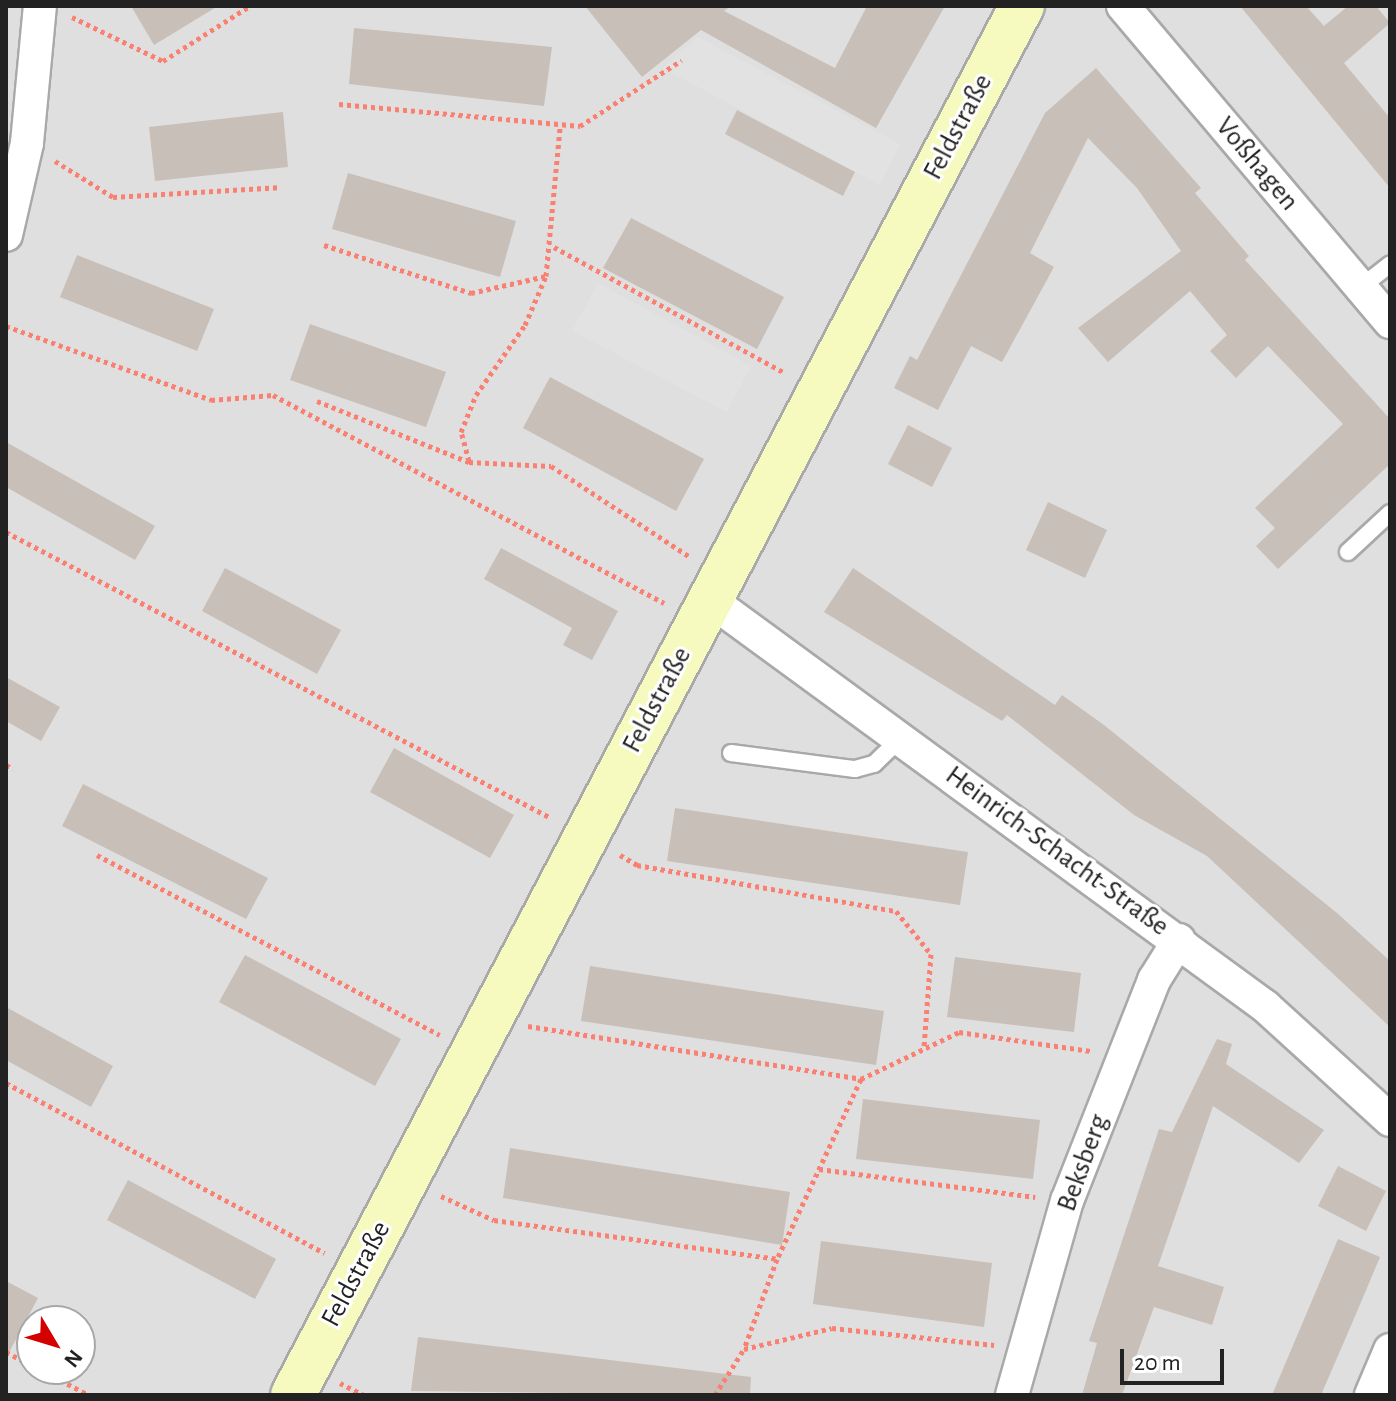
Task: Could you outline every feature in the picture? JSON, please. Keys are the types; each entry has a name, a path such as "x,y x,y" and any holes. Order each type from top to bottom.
{"street":[{"name":"Feldstraße","path":"293,1395 1022,6"},
{"name":"Voßhagen","path":"1123,6 1390,322"},
{"path":"6,235 52,9"},
{"name":"Heinrich-Schacht-Straße","path":"710,599 1179,940 1266,1007 1390,1120"},
{"name":"Beksberg","path":"1012,1395 1067,1201 1124,1056 1179,940"},
{"path":"1371,1395 1390,1350"}],"lane":[{"path":"1361,287 1390,264"},
{"path":"1348,552 1390,513"},
{"path":"731,753 855,769 874,764 901,738"}],"path":[{"path":"52,9 163,61 250,6"},
{"path":"339,104 560,127 580,126 682,60"},
{"path":"469,462 461,432 476,395 525,325 546,276 554,247 551,195 560,127"},
{"path":"27,143 113,197 279,187"},
{"path":"324,245 471,293 546,276"},
{"path":"554,247 819,392"},
{"path":"6,326 211,400 273,395 710,599"},
{"path":"317,401 469,462 551,466 710,599"},
{"path":"6,532 637,865 896,911 931,954 924,1047"},
{"path":"6,765 13,769"},
{"path":"97,855 472,1052"},
{"path":"494,1011 545,1034 861,1079 959,1032 1124,1056"},
{"path":"715,1395 744,1349 777,1259 861,1079"},
{"path":"6,1083 358,1271"},
{"path":"819,1169 1067,1201"},
{"path":"406,1179 494,1220 777,1259"},
{"path":"744,1349 832,1328 1023,1348"},
{"path":"70,1385 89,1395"}],"shaded area":[{"path":"6,6 1390,6 1390,1395 6,1395"},
{"path":"698,37 900,144 880,185 663,68"},
{"path":"598,283 751,366 727,412 572,331"}],"building":[{"path":"131,6 218,6 154,45"},
{"path":"585,6 731,6 724,11 835,68 867,6 945,6 876,128 701,30 642,77"},
{"path":"1240,6 1306,6 1324,26 1348,6 1376,6 1390,23 1344,63 1390,118 1390,188"},
{"path":"354,28 552,47 544,106 349,84"},
{"path":"1096,68 1201,188 1195,193 1249,256 1245,260 1390,419 1390,464 1278,569 1256,546 1275,528 1255,508 1343,424 1268,346 1236,378 1210,351 1227,335 1190,291 1108,362 1078,328 1181,251 1137,188 1088,138 1030,253 1054,267 1002,362 971,346 938,410 894,388 910,356 917,360 1045,113"},
{"path":"737,110 855,172 843,196 725,134"},
{"path":"283,112 288,167 155,181 149,127"},
{"path":"348,173 516,221 500,277 332,229"},
{"path":"631,218 784,297 757,349 603,268"},
{"path":"77,255 214,309 197,351 60,297"},
{"path":"310,324 446,372 426,427 290,380"},
{"path":"550,377 704,459 676,511 523,428"},
{"path":"908,425 952,448 932,487 888,464"},
{"path":"6,442 155,526 135,560 6,487"},
{"path":"1048,502 1107,530 1085,578 1026,550"},
{"path":"501,548 618,611 592,660 563,645 572,628 484,579"},
{"path":"225,568 341,630 317,674 202,611"},
{"path":"853,568 1055,705 1062,695 1104,725 1337,913 1390,961 1390,1027 1207,856 1134,815 1007,715 1002,721 824,612"},
{"path":"6,677 60,707 41,741 6,721"},
{"path":"394,748 514,815 490,858 370,792"},
{"path":"83,784 268,878 246,919 62,826"},
{"path":"675,808 968,852 960,905 667,861"},
{"path":"245,955 401,1039 375,1086 219,1002"},
{"path":"955,957 1081,973 1074,1032 947,1017"},
{"path":"590,966 884,1011 876,1065 581,1021"},
{"path":"6,1007 113,1066 91,1107 6,1060"},
{"path":"1217,1039 1232,1044 1226,1064 1324,1130 1299,1163 1213,1106 1158,1266 1224,1287 1212,1325 1154,1307 1122,1395 1082,1395 1097,1343 1089,1341 1159,1129 1172,1132"},
{"path":"863,1099 1040,1120 1033,1179 856,1159"},
{"path":"510,1148 790,1192 782,1245 503,1198"},
{"path":"1338,1166 1386,1191 1366,1231 1318,1206"},
{"path":"128,1180 276,1259 255,1299 107,1220"},
{"path":"1338,1239 1380,1257 1356,1314 1321,1395 1272,1395"},
{"path":"821,1241 992,1263 984,1327 813,1304"},
{"path":"6,1281 38,1298 34,1305 16,1305 16,1339 6,1358"},
{"path":"418,1337 751,1377 750,1395 411,1391"}]}
